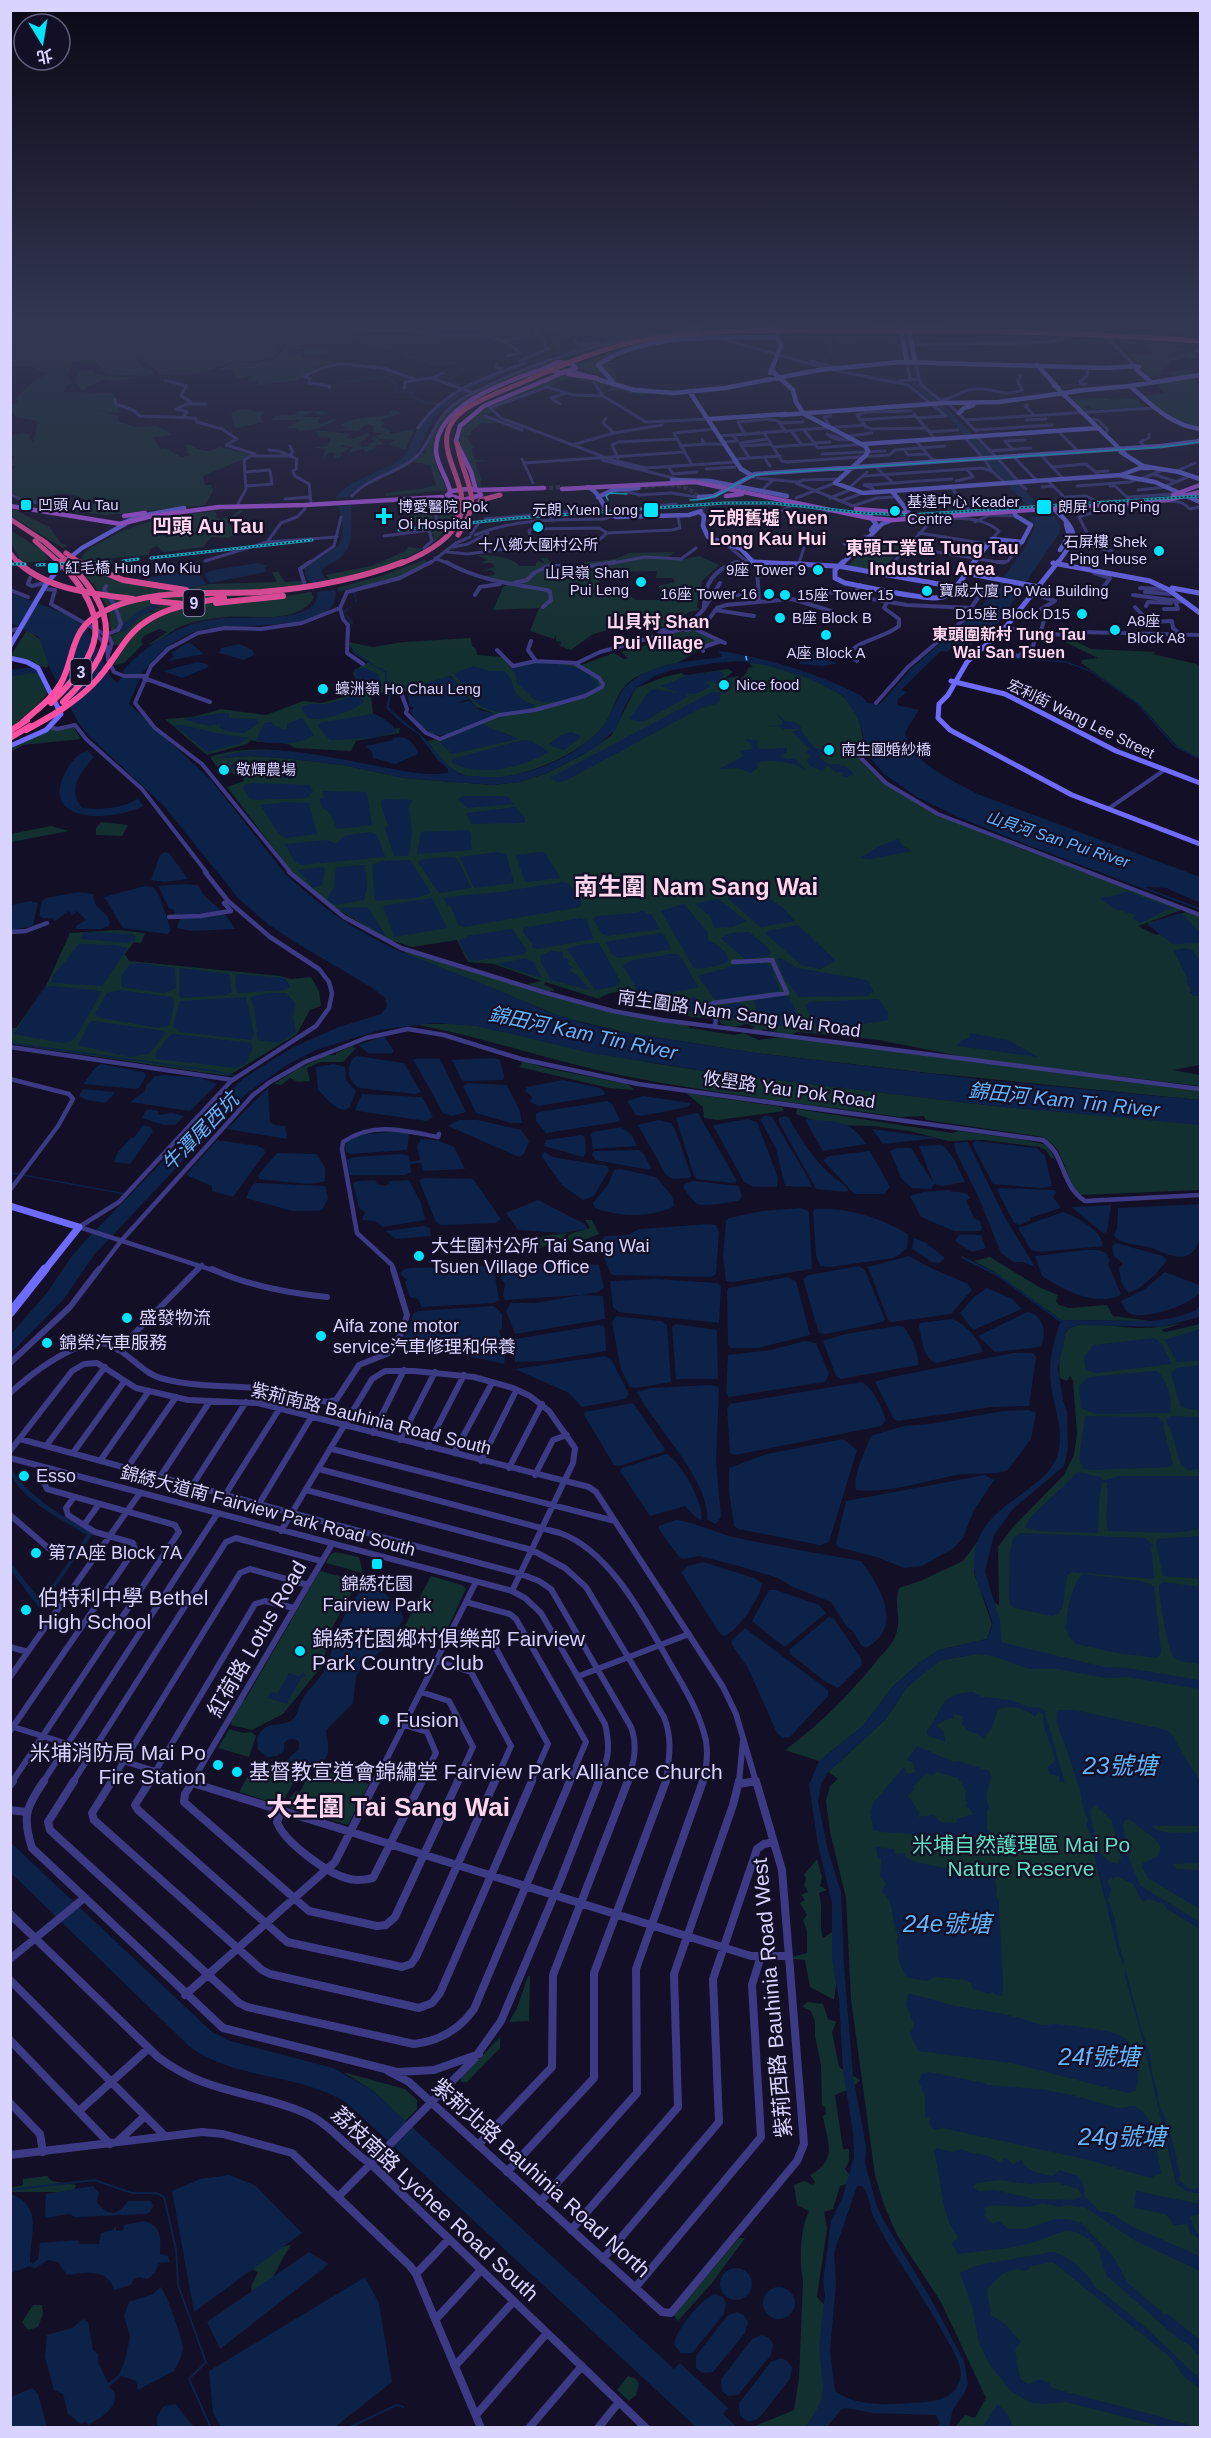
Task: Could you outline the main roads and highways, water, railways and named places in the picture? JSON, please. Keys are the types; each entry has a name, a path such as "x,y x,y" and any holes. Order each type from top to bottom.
{"highway":[{"path":"442,436 441,441 464,485 477,497 500,495"},
{"path":"446,436 446,450"},
{"path":"450,436 449,441 464,485 477,497"},
{"path":"457,443 464,485"},
{"path":"451,497 456,517 455,536"},
{"path":"455,536 470,519 477,497"},
{"name":"9","path":"10,738 46,711 88,689 104,673 128,637 141,625 179,607 224,598 329,586 367,578 407,565 435,551 455,536 459,522 477,497"},
{"name":"3","path":"10,519 34,533 74,567 100,599 108,626 105,645 92,671 74,692 24,726"},
{"name":"3","path":"10,524 57,552 68,572 91,603 96,642 85,668 46,711"},
{"name":"9","path":"46,711 61,682 74,640 80,630 96,616 123,604 165,596 302,588 363,576 422,553 455,536"},
{"path":"57,552 101,574 129,582 178,589 239,592"},
{"path":"10,553 20,566 49,580 109,595 176,603 234,602 329,586"},
{"name":"9","path":"10,731 24,726"}],"main road":[{"path":"439,436 436,452 451,497"},
{"path":"457,436 457,443 471,471 477,497"},
{"path":"600,489 674,479 717,488 733,487 747,494 852,507 870,515"},
{"path":"561,488 600,489 674,479 733,487 787,499"},
{"path":"796,500 830,510 895,517 1015,514 1178,493 1200,484"},
{"path":"415,502 430,499 448,501 461,489 477,497 547,489"},
{"path":"10,505 111,522 203,508 477,497 547,489"},
{"path":"500,495 547,489"},
{"path":"1120,501 1200,492"},
{"path":"401,499 415,502 451,497"},
{"path":"10,505 98,516 117,516 126,521 182,509 238,504 308,504"},
{"path":"895,517 909,513 996,509"},
{"path":"111,522 117,516"}],"water":[{"path":"415,436 425,436 416,454 407,463 366,483 350,497 336,498 346,488 398,461 408,450"},
{"path":"965,436 973,436 1038,504 1026,505"},
{"path":"351,505 352,533 345,553 321,572 327,581 311,583 305,575 305,568 338,546 342,537 342,526 338,506"},
{"name":"山貝河 San Pui River","path":"1054,516 1060,524 1060,532 999,622 968,648 955,645 947,652 941,651 901,690 907,692 898,699 897,705 919,710 905,732 909,743 923,762 978,794 1200,877 1200,903 1166,888 1144,887 1200,908 1200,910 1033,847 958,817 917,797 884,774 865,752 863,734 856,714 843,696 811,679 766,665 741,661 672,670 655,676 636,688 625,706 616,729 595,748 547,773 520,782 492,785 404,778 343,765 284,758 250,756 219,758 257,750 279,751 325,756 418,773 448,773 448,769 437,759 419,735 386,708 390,691 385,682 385,673 354,654 348,645 340,645 348,644 347,630 352,625 343,611 355,603 345,612 353,622 348,642 352,650 379,668 384,668 382,670 387,672 387,682 392,689 389,707 425,739 447,764 464,775 509,776 560,759 589,740 601,729 622,691 643,674 676,663 721,657 722,655 718,652 721,651 793,668 828,680 862,696 867,703 880,704 913,667 978,611 1025,548 1035,526 1029,517"},
{"path":"257,563 268,566 265,567 266,572 210,583 204,574 214,570"},
{"path":"172,573 199,574 206,584 189,588 145,581"},
{"path":"335,590 333,605 321,614 303,620 280,624 213,628 200,630 181,638 158,655 139,677 141,679 129,704 211,780 287,876 353,927 396,950 544,1010 583,1023 629,1033 756,1053 986,1080 1200,1100 1200,1125 994,1106 718,1073 591,1053 477,1026 435,1023 380,1030 316,1050 287,1065 246,1094 94,1255 63,1300 11,1353 11,1334 46,1294 71,1257 208,1112 244,1078 293,1047 339,1027 381,1014 387,1006 385,998 371,987 269,925 239,899 164,806 89,736 78,722 50,669 39,637 11,623 11,593 69,615 88,630 111,677 117,683 124,674 123,671 138,655 165,636 186,627 218,619 268,618 297,614 308,609 315,602 317,592"},
{"path":"187,643 192,644 204,654 168,661 174,656 171,653"},
{"path":"240,644 253,650 254,655 244,660 219,653 221,648"},
{"path":"796,646 829,657 828,661 839,663 824,666 799,664 802,658 791,648"},
{"path":"197,662 207,664 209,667 182,678 163,671"},
{"path":"538,663 571,666 585,672 598,684 587,693 569,699 550,702 536,700 518,685 515,673 510,668"},
{"path":"473,666 490,671 504,671 520,698 536,705 524,710 509,712 493,711 481,706 454,674"},
{"path":"365,668 378,674 382,687 368,689 357,679 354,669"},
{"path":"719,671 724,674 716,683 710,681 703,683 710,687 695,694 687,694 687,697 643,722 629,719 653,689 678,693 661,686 689,675"},
{"path":"448,676 453,678 469,699 456,703 470,701 479,710 493,713 493,716 447,735 432,735 417,722 410,711 414,708 409,706 407,690"},
{"path":"712,692 721,693 719,703 699,709 565,781 558,782 550,778"},
{"path":"359,694 364,702 353,709 321,719 309,718 301,707 310,704 325,704"},
{"path":"779,712 778,715 785,721 800,726 814,748 830,750 820,758 830,765 846,766 855,775 846,777 841,775 844,773 835,772 828,765 822,771 812,767 806,761 812,756 806,752 809,749 793,732 799,729 783,729 780,726 763,727 782,725 782,720 777,715"},
{"path":"229,714 229,718 257,719 259,723 244,733 226,731 219,727 221,724 208,726 183,719"},
{"path":"372,714 385,719 397,731 374,738 330,740 318,726 320,723"},
{"path":"302,718 314,735 309,738 286,743 256,740 264,723 272,722 284,730 287,724"},
{"path":"482,724 519,739 452,754 439,742"},
{"path":"174,725 248,738 239,744 207,752"},
{"path":"572,732 580,736 579,739 564,750 548,745 561,735"},
{"path":"399,737 412,742 418,754 395,764 373,758 372,752 366,746 393,740 392,738"},
{"path":"523,740 532,741 549,752 501,769 475,770 452,762 452,759"},
{"path":"745,740 759,741 756,745 759,749 787,748 787,752 782,756 787,759 795,758 806,771 799,766 772,761 757,763 758,767 751,773 739,768 719,769 744,756 739,751 753,749 751,744"},
{"path":"88,751 94,757 80,775 76,788 78,801 82,808 118,807 138,798 143,806 114,815 98,816 70,810 62,801 60,788 71,764 78,756"},
{"path":"232,764 297,766 290,778 243,775 230,767"},
{"path":"254,783 309,785 313,791 307,798 254,800 249,798 243,788 244,785"},
{"path":"322,791 367,792 372,825 337,829 330,813 323,808 319,800 324,797"},
{"path":"463,796 507,796 514,804 467,808 458,799"},
{"path":"385,799 412,800 409,807 412,831 409,856 394,856 385,828 388,826 381,804 381,801"},
{"path":"286,802 309,803 317,834 286,838 280,835 260,805"},
{"path":"515,807 525,818 525,823 471,824 467,813"},
{"path":"470,831 472,850 417,854 421,832"},
{"path":"370,832 377,835 385,857 301,865 295,862 285,844 327,840 336,844 344,836"},
{"path":"898,839 903,846 912,851 871,859 860,858 880,846"},
{"path":"165,852 169,853 188,879 165,882 151,880 160,855"},
{"path":"497,852 506,854 514,883 474,888 460,857"},
{"path":"541,852 546,854 560,878 527,882 524,880 516,855"},
{"path":"451,857 458,859 471,888 439,893 418,862 423,859"},
{"path":"410,860 431,893 415,898 375,901 372,865 382,861"},
{"path":"365,865 367,887 364,900 335,905 327,900 334,887 336,867"},
{"path":"323,867 325,870 322,885 313,888 298,870"},
{"path":"563,882 569,884 582,901 580,907 464,927 458,925 451,907 444,899 446,897 501,892"},
{"path":"198,885 203,894 221,911 175,916 174,910 169,908 158,886"},
{"path":"145,886 153,887 159,895 171,930 168,934 123,928 104,897"},
{"path":"764,889 769,894 767,897 783,908 795,921 760,927 728,898"},
{"path":"1126,891 1174,909 1166,910 1141,923 1132,919 1136,915 1114,909 1100,898"},
{"path":"79,892 93,894 95,904 110,922 109,926 101,929 76,929 76,926 86,920 77,911 72,916 69,911 55,921 39,916 42,901 46,898"},
{"path":"431,898 447,928 394,937 383,906"},
{"path":"717,899 746,921 732,927 715,928 709,915 695,904"},
{"path":"30,901 38,903 33,926 11,930 11,905"},
{"path":"684,904 708,933 708,940 721,948 729,961 708,968 694,968 661,911"},
{"path":"366,907 370,910 386,937 338,908"},
{"path":"642,911 652,915 660,929 607,936 602,934 593,918 597,916"},
{"path":"1181,913 1200,932 1200,943 1172,944 1147,924"},
{"path":"226,915 235,929 191,931 177,928 180,919"},
{"path":"580,918 587,920 593,939 537,949 533,948 532,943 523,932 523,928"},
{"path":"798,925 835,961 820,969 801,965 766,934 768,931"},
{"path":"512,929 527,950 524,954 473,961 469,960 459,941 467,936"},
{"path":"84,932 132,934 135,940 128,943 80,939"},
{"path":"749,932 769,949 771,953 769,956 745,959 721,938 731,933"},
{"path":"660,933 665,936 671,949 618,958 612,954 606,942"},
{"path":"599,943 620,981 617,986 595,990 567,949"},
{"path":"79,944 116,945 128,948 102,986 52,983 52,977"},
{"path":"1183,948 1192,950 1200,961 1200,996 1194,996 1189,992 1191,990 1186,981 1188,980 1174,951"},
{"path":"551,951 563,952 563,957 571,961 567,964 573,967 569,970 578,976 589,990 551,980 540,956"},
{"path":"678,954 681,957 698,987 656,996 640,995 623,966 638,959"},
{"path":"526,958 533,962 542,978 497,964"},
{"path":"781,958 797,968 867,980 874,991 867,996 799,997 784,978 777,959"},
{"path":"140,963 175,968 176,988 164,993 121,987 122,975 130,964"},
{"path":"766,963 771,966 780,991 715,1000 698,976 735,965"},
{"path":"179,969 229,974 232,992 226,995 181,998"},
{"path":"240,974 285,978 290,987 284,990 238,993 235,976"},
{"path":"45,987 102,991 76,1037 70,1042 62,1043 14,1034"},
{"path":"119,990 172,997 174,1003 170,1025 158,1028 97,1017 95,1013 107,993"},
{"path":"286,993 295,1003 293,1018 296,1032 279,1043 258,1040 254,1007 250,999 253,996"},
{"path":"784,995 789,997 802,1023 791,1022 783,1026 765,1026 756,1014 754,1000"},
{"path":"246,997 254,1034 252,1040 181,1032 176,1031 177,1029 173,1027 180,1001"},
{"path":"695,997 709,1014 642,1004 642,1002 662,1002"},
{"path":"878,999 888,1012 888,1020 822,1031 817,1028 805,1005 810,1002"},
{"path":"738,1003 745,1005 751,1020 722,1017 719,1006"},
{"path":"93,1021 166,1033 149,1054 129,1057 78,1045 89,1023"},
{"path":"970,1033 1008,1040 1038,1057 957,1046 961,1041 970,1037"},
{"path":"170,1035 251,1043 253,1047 247,1062 237,1068 157,1059 155,1054"},
{"path":"384,1036 394,1051 393,1053 368,1053 358,1045"},
{"path":"356,1056 404,1063 421,1092 416,1094 359,1088 352,1081 349,1073 350,1064"},
{"path":"495,1058 500,1060 503,1080 464,1081 452,1060"},
{"path":"413,1059 440,1059 466,1112 452,1116 443,1113"},
{"path":"101,1064 144,1072 146,1076 139,1088 134,1089 85,1084 95,1068"},
{"path":"334,1064 345,1067 346,1080 356,1091 350,1107 345,1110 327,1100 318,1090 316,1067"},
{"path":"155,1076 201,1078 217,1084 190,1111 130,1102 145,1091 146,1086"},
{"path":"563,1080 600,1088 605,1095 538,1106 529,1101 533,1098 525,1091 527,1087"},
{"path":"468,1083 507,1085 520,1111 522,1123 511,1123 476,1113 463,1086"},
{"path":"268,1088 270,1122 285,1126 286,1139 227,1129"},
{"path":"83,1089 114,1092 114,1094 105,1103 79,1096"},
{"path":"362,1094 422,1097 433,1117 427,1121 357,1111 355,1109"},
{"path":"643,1096 691,1103 688,1107 636,1115 627,1101"},
{"path":"608,1101 620,1120 617,1122 546,1133 536,1121 536,1113 539,1112"},
{"path":"147,1109 158,1111 158,1115 172,1113 184,1116 175,1125 164,1125 142,1118"},
{"path":"698,1113 737,1181 732,1183 697,1179 694,1176 676,1118"},
{"path":"765,1116 772,1117 810,1181 811,1187 785,1186 776,1149 760,1119"},
{"path":"785,1116 789,1118 802,1141 818,1162 846,1187 848,1190 846,1192 816,1189 779,1122 779,1118"},
{"path":"747,1119 757,1122 778,1178 777,1187 753,1187 744,1182 713,1125"},
{"path":"458,1120 478,1120 521,1130 529,1141 524,1154 519,1157 448,1126"},
{"path":"658,1120 671,1123 675,1129 691,1175 690,1178 673,1179 666,1175 638,1125"},
{"path":"805,1120 841,1123 854,1130 866,1144 823,1151"},
{"path":"143,1125 151,1127 153,1132 130,1164 114,1162 118,1152 131,1138 134,1138"},
{"path":"621,1127 632,1135 637,1146 593,1149 591,1135 593,1132"},
{"path":"872,1129 937,1138 938,1138 883,1144"},
{"path":"397,1131 409,1133 407,1150 350,1154 346,1152 345,1142 360,1135"},
{"path":"582,1135 585,1137 586,1154 583,1157 544,1146 546,1140"},
{"path":"421,1139 437,1140 454,1147 465,1169 423,1171 421,1163 410,1164 411,1172 405,1175 349,1175 347,1160 353,1157 402,1154 409,1156 410,1162 420,1160 417,1146"},
{"path":"217,1140 258,1146 264,1149 265,1153 233,1197 212,1191 212,1186 186,1175"},
{"path":"975,1141 1037,1148 1045,1156 1052,1186 1041,1188 993,1184 972,1144"},
{"path":"968,1142 1003,1214 1035,1267 1022,1262 1014,1262 1001,1253 979,1198 955,1150 954,1143"},
{"path":"919,1146 944,1146 954,1159 965,1182 943,1186 934,1184 931,1189 912,1188 901,1178 890,1151 897,1148 911,1148 933,1182"},
{"path":"639,1150 644,1154 650,1170 595,1160 592,1154 594,1151"},
{"path":"870,1151 890,1187 884,1194 854,1194 823,1160 829,1156"},
{"path":"545,1152 553,1157 607,1166 609,1170 594,1196 583,1200 562,1185 542,1157"},
{"path":"277,1153 317,1154 325,1168 325,1181 302,1183 259,1179 258,1175"},
{"path":"621,1169 656,1177 672,1196 674,1206 656,1213 635,1215 613,1213 595,1208 593,1203 609,1183 614,1170"},
{"path":"424,1178 473,1179 501,1219 496,1223 440,1225 435,1220 419,1180"},
{"path":"375,1180 377,1184 385,1186 390,1183 389,1181 409,1180 421,1203 425,1220 383,1227 375,1221 362,1220 365,1212 359,1208 353,1183"},
{"path":"693,1181 739,1186 742,1196 740,1200 731,1202 711,1205 696,1203 683,1188 684,1184"},
{"path":"256,1183 325,1186 328,1198 323,1209 319,1211 292,1211 246,1198 252,1185"},
{"path":"999,1188 1054,1190 1056,1192 1053,1197 1061,1208 1030,1218 1031,1220 1020,1225 1014,1223 997,1190"},
{"path":"948,1190 968,1195 970,1198 966,1201 974,1218 980,1221 982,1229 980,1231 954,1231 921,1217 910,1196 923,1192"},
{"path":"538,1200 585,1224 588,1229 562,1233 518,1230 506,1213"},
{"path":"1200,1204 1201,1230 1197,1247 1192,1253 1184,1256 1171,1255 1120,1241 1114,1235 1117,1228 1118,1208"},
{"path":"1111,1205 1107,1232 1103,1233 1071,1207"},
{"path":"800,1208 809,1213 812,1269 733,1282 726,1281 723,1256 726,1221 729,1218 762,1211"},
{"path":"815,1209 851,1212 886,1223 908,1234 907,1248 893,1258 830,1267 820,1266 816,1255 813,1212"},
{"path":"1063,1212 1094,1230 1102,1240 1103,1246 1039,1252 1031,1250 1018,1228"},
{"path":"716,1225 719,1232 716,1274 711,1277 614,1275 611,1274 604,1257 602,1240 605,1236 628,1235 639,1229"},
{"path":"424,1226 430,1228 431,1236 396,1239 385,1231"},
{"path":"959,1235 981,1235 986,1248 972,1252 955,1241"},
{"path":"914,1238 926,1243 945,1258 939,1263 932,1262 912,1249"},
{"path":"1116,1243 1163,1256 1167,1260 1145,1284 1128,1293 1121,1282 1119,1268 1123,1264 1114,1256 1112,1246"},
{"path":"1099,1250 1106,1253 1110,1261 1108,1264 1121,1294 1119,1296 1109,1299 1089,1298 1069,1291 1042,1276 1035,1256"},
{"path":"909,1256 968,1284 972,1290 951,1314 892,1322 888,1320 868,1267"},
{"path":"962,1256 996,1273 1061,1320 1150,1321 1173,1318 1195,1311 1200,1306 1200,1317 1162,1327 1081,1325 1071,1327 1066,1332 1058,1368 1067,1411 1068,1448 1064,1466 1013,1509 994,1535 985,1571 1000,1621 1001,1642 1104,1667 1129,1668 1200,1680 1200,1689 1128,1677 1105,1678 1058,1669 1029,1669 993,1656 977,1654 941,1660 908,1686 886,1719 828,1772 821,1784 818,1802 828,1851 841,1892 844,1966 853,2075 866,2147 865,2163 877,2207 964,2361 968,2384 953,2409 949,2427 937,2427 940,2423 936,2415 873,2413 846,2408 841,2410 827,2427 806,2427 821,2402 823,2385 819,2347 825,2295 823,2282 831,2221 842,2199 854,2157 853,2132 843,2070 839,2000 832,1959 832,1903 818,1845 809,1785 819,1761 863,1726 893,1686 921,1662 939,1650 987,1639 992,1622 975,1576 974,1555 977,1543 983,1529 1003,1508 1048,1472 1055,1461 1060,1442 1050,1368 1053,1345 1060,1322 997,1276 961,1258","holes":["857,2186 862,2186 867,2194 875,2220 959,2363 960,2380 957,2387 946,2397 925,2402 881,2404 861,2402 835,2391 830,2351 836,2283 834,2253"]},
{"path":"563,1263 599,1265 604,1288 598,1292 581,1295 505,1300 503,1296 505,1284 498,1268 510,1265"},
{"path":"493,1266 499,1300 494,1303 422,1307 418,1299 410,1297 405,1282 407,1280 400,1273 410,1268"},
{"path":"859,1266 865,1270 885,1319 883,1322 826,1334 819,1333 803,1279 809,1275"},
{"path":"1165,1272 1199,1285 1200,1293 1177,1307 1156,1313 1136,1315 1125,1309 1121,1302 1123,1300 1145,1289"},
{"path":"787,1277 796,1281 810,1335 758,1348 731,1348 728,1345 728,1288"},
{"path":"656,1279 717,1283 721,1286 719,1323 619,1312 613,1307 610,1281"},
{"path":"987,1288 1012,1299 1022,1309 973,1330 960,1313 974,1297"},
{"path":"581,1295 603,1296 605,1319 515,1334 506,1311 511,1303 536,1303"},
{"path":"494,1306 502,1314 502,1328 499,1331 506,1350 504,1364 468,1356 397,1349 396,1345 409,1331 413,1314 418,1311"},
{"path":"1027,1312 1037,1317 1043,1326 1044,1337 1040,1347 995,1352 978,1336"},
{"path":"616,1316 661,1321 667,1325 671,1382 630,1387 621,1370 612,1322"},
{"path":"951,1319 961,1323 970,1332 983,1352 936,1363 928,1357 922,1343 920,1323"},
{"path":"676,1324 717,1330 718,1379 676,1379 672,1327"},
{"path":"604,1326 605,1329 606,1351 545,1361 515,1362 515,1345 512,1343 515,1339"},
{"path":"897,1326 904,1327 909,1335 916,1351 918,1365 841,1379 836,1376 823,1341 845,1334"},
{"path":"1200,1329 1200,1361 1177,1362 1165,1340"},
{"path":"1154,1338 1162,1344 1172,1364 1096,1373 1086,1370 1084,1357 1094,1345"},
{"path":"805,1341 816,1343 829,1374 825,1382 729,1397 726,1394 728,1355 771,1350"},
{"path":"1013,1353 1033,1353 1036,1357 1029,1406 992,1407 898,1421 894,1419 875,1382 887,1378"},
{"path":"605,1356 611,1359 629,1394 625,1399 582,1407 569,1393 515,1369"},
{"path":"1200,1365 1200,1411 1181,1407 1171,1374 1175,1368"},
{"path":"1156,1371 1168,1389 1171,1402 1170,1413 1095,1414 1081,1408 1079,1386 1088,1377"},
{"path":"862,1382 873,1393 882,1410 886,1420 881,1426 735,1455 730,1453 727,1408 730,1404"},
{"path":"711,1385 718,1387 719,1390 716,1461 721,1517 716,1524 707,1520 706,1505 691,1471 637,1392 651,1388"},
{"path":"633,1403 665,1449 663,1452 619,1466 614,1465 584,1415 585,1412"},
{"path":"1029,1410 1036,1413 1031,1439 1007,1471 956,1475 894,1489 856,1490 858,1471 871,1436 903,1426 930,1424 1003,1411"},
{"path":"1085,1416 1158,1417 1165,1424 1163,1426 1173,1464 1171,1467 1090,1470 1083,1468 1079,1460"},
{"path":"1171,1416 1200,1417 1200,1469 1188,1470 1181,1466 1170,1427 1166,1423 1167,1418"},
{"path":"843,1439 857,1450 829,1542 820,1545 738,1529 734,1526 729,1491 729,1468 767,1454"},
{"path":"666,1454 678,1464 696,1494 701,1520 685,1506 650,1516 620,1471 622,1468"},
{"path":"10,1467 37,1497 93,1534 40,1609 11,1571 11,1563 41,1601 87,1535 29,1497 13,1477"},
{"path":"1078,1472 1100,1477 1103,1481 1118,1476 1200,1476 1200,1529 1173,1533 1108,1531 1107,1483 1102,1482 1098,1533 1037,1531 1025,1527 1029,1519"},
{"path":"985,1475 994,1480 974,1510 963,1538 954,1548 922,1566 904,1568 876,1557 838,1547 836,1544 846,1501"},
{"path":"675,1520 733,1537 861,1561 881,1594 887,1618 884,1629 878,1639 866,1648 847,1627 831,1602 793,1587 778,1578 739,1566 699,1556 683,1559 679,1557 659,1529 659,1526"},
{"path":"1020,1533 1145,1538 1154,1546 1151,1547 1154,1579 1071,1572 1067,1576 1063,1607 1058,1614 1052,1616 1015,1608 1010,1604 1009,1597 1010,1553 1013,1538"},
{"path":"1200,1536 1200,1579 1163,1576 1157,1539"},
{"path":"703,1562 754,1578 762,1584 757,1597 741,1622 729,1634 723,1636 681,1572 688,1566"},
{"path":"1082,1574 1141,1581 1154,1586 1161,1652 1158,1658 1117,1653 1076,1644 1069,1637 1065,1626 1069,1605"},
{"path":"1164,1582 1200,1587 1200,1664 1182,1661 1173,1656 1160,1600 1159,1585"},
{"path":"373,1587 392,1600 401,1611 403,1620 382,1650 361,1667 356,1678 353,1703 326,1730 328,1747 324,1761 309,1772 291,1773 287,1768 288,1761 299,1749 299,1742 293,1739 287,1740 284,1743 284,1751 277,1756 268,1757 258,1750 257,1738 265,1728 287,1723 294,1718 302,1700 326,1667 348,1608 363,1590"},
{"path":"769,1590 776,1590 819,1605 826,1613 786,1646 783,1646 752,1621"},
{"path":"829,1617 834,1619 861,1658 862,1665 838,1688 826,1682 790,1654 789,1650"},
{"path":"745,1628 828,1690 828,1696 790,1737 783,1738 777,1733 748,1668 732,1645 731,1641"},
{"path":"303,1672 307,1676 301,1678 287,1704 267,1698 271,1692 278,1693 289,1673 299,1676"},
{"path":"973,1692 983,1697 1011,1700 1044,1710 1065,1783 1059,1781 1059,1776 1050,1774 1047,1768 1055,1761 1044,1726 1043,1715 1039,1711 1035,1717 1018,1708 998,1709 992,1728 983,1739 962,1725 963,1717 955,1714 952,1719 937,1725 944,1733 945,1741 928,1736 927,1731 947,1699 961,1693"},
{"name":"23號塘","path":"1057,1710 1075,1710 1166,1730 1171,1733 1200,1782 1200,1826 1152,1826 1168,1832 1200,1832 1200,1863 1173,1864 1177,1869 1200,1870 1200,1909 1148,1878 1142,1867 1143,1863 1158,1856 1161,1847 1129,1819 1125,1820 1123,1825 1131,1865 1141,1886 1200,1922 1200,1929 1167,1909 1164,1904 1148,1899 1143,1902 1133,1884 1117,1876 1107,1881 1111,1889 1108,1900 1114,1916 1125,1967 1119,1955 1087,1825 1088,1819 1059,1728","holes":["1095,1805 1112,1821 1121,1857 1118,1864 1104,1857 1097,1842 1090,1810"]},
{"path":"917,1746 954,1762 959,1761 989,1771 991,1776 986,1797 989,1808 987,1829 990,1832 988,1848 914,1834 874,1830 870,1812 874,1802 904,1767 908,1774 916,1772 913,1762 907,1760","holes":["937,1772 958,1778 966,1791 967,1804 965,1807 969,1808 973,1814 957,1819 956,1823 941,1822 933,1815 918,1817 919,1813 908,1795 926,1773 932,1775"]},
{"path":"10,1842 212,2032 230,2041 333,2068 372,2090 674,2369 680,2363 728,2408 723,2414 737,2427 696,2427 347,2103 308,2086 226,2065 189,2046 11,1873"},
{"name":"24e號塘","path":"876,1847 894,1849 895,1854 906,1853 904,1856 928,1865 976,1873 980,1869 998,1876 995,1882 996,1897 999,1901 1002,1996 996,1995 993,1991 989,1994 972,1988 971,1983 965,1980 936,1977 926,1981 906,1977 899,1959 899,1947 896,1942 898,1935 891,1907 882,1892 886,1883 880,1876 881,1859 878,1858"},
{"path":"1125,1967 1150,2054 1158,2101 1169,2127 1180,2174 1179,2180 1190,2189 1200,2188 1200,2193 1187,2192 1176,2184 1125,1976"},
{"name":"24f號塘","path":"910,1994 953,2005 1004,2014 1040,2025 1056,2024 1117,2034 1128,2041 1135,2055 1138,2079 1135,2091 1128,2093 1011,2063 919,2051 910,2034 914,2025 906,2004"},
{"name":"24g號塘","path":"929,2072 988,2085 1040,2089 1076,2096 1117,2108 1135,2106 1152,2124 1161,2173 1150,2178 1089,2160 943,2128 934,2130 929,2118 925,2117 925,2096 919,2082 923,2073"},
{"path":"937,2148 953,2152 961,2149 988,2156 1000,2163 1004,2162 1003,2158 1013,2164 1022,2160 1034,2172 1053,2176 1059,2170 1078,2176 1083,2183 1085,2197 1101,2212 1109,2212 1131,2226 1197,2255 1200,2258 1200,2271 1134,2240 1086,2208 1068,2205 1059,2207 1042,2203 1030,2206 984,2207 985,2217 993,2224 999,2221 1008,2229 1026,2229 1055,2219 1068,2219 1081,2223 1113,2256 1128,2283 1164,2314 1168,2314 1200,2340 1200,2357 1189,2345 1176,2337 1106,2275 1099,2251 1093,2242 1077,2232 1064,2231 1032,2243 958,2254 952,2244 958,2237 948,2218 934,2152","holes":["999,2180 1030,2184 1053,2182 1078,2189 1082,2196 1074,2200 1035,2199 995,2190 979,2191 973,2187 976,2183"]},
{"path":"229,2175 255,2185 302,2233 194,2312 172,2191 200,2179"},
{"path":"93,2186 99,2193 97,2202 109,2212 117,2212 128,2201 151,2201 153,2206 146,2214 75,2217 70,2214 45,2218 46,2194"},
{"path":"1136,2191 1200,2204 1200,2214 1190,2217 1200,2239 1190,2232 1187,2224 1174,2225 1166,2214 1134,2208"},
{"path":"11,2194 21,2199 32,2214 30,2262 32,2264 38,2259 40,2243 78,2240 79,2244 99,2244 101,2233 113,2230 116,2226 116,2231 123,2230 124,2225 144,2221 157,2229 160,2238 160,2254 168,2256 170,2262 159,2263 155,2273 147,2279 139,2277 134,2279 131,2285 114,2290 107,2278 101,2275 81,2273 67,2275 58,2262 48,2260 34,2269 30,2266 11,2273"},
{"path":"309,2252 329,2264 220,2349 207,2322"},
{"path":"1052,2252 1076,2264 1094,2286 1142,2324 1200,2379 1200,2389 1184,2377 1171,2358 1053,2262 1031,2266 1026,2271 1014,2269 1008,2271 987,2290 991,2315 1005,2324 1021,2342 1015,2350 1020,2379 1028,2384 1041,2379 1049,2383 1052,2388 1198,2427 1164,2427 1066,2402 1032,2403 1012,2392 990,2365 979,2343 972,2306 960,2273 978,2265"},
{"path":"736,2268 747,2273 752,2284 747,2295 736,2300 725,2295 720,2284 725,2273"},
{"path":"365,2277 379,2303 392,2382 335,2427 221,2427 213,2413 209,2371"},
{"path":"161,2287 183,2345 182,2355 174,2371 138,2390 136,2381 121,2376 109,2387 115,2393 111,2409 89,2425 85,2422 81,2424 68,2414 63,2394 54,2390 45,2357 47,2335 72,2328 83,2319 88,2322 93,2350 98,2354 98,2362 108,2383 119,2375 126,2357 130,2336 124,2316 129,2302 153,2294"},
{"path":"779,2287 790,2292 795,2303 790,2314 779,2319 768,2314 763,2303 768,2292"},
{"path":"716,2294 723,2297 726,2303 724,2314 692,2353 681,2353 674,2345 684,2323 697,2307"},
{"path":"737,2312 744,2315 748,2322 745,2333 713,2372 702,2373 696,2368 696,2356 727,2316"},
{"path":"762,2335 769,2338 773,2344 771,2355 738,2395 728,2396 722,2391 721,2379 752,2339"},
{"path":"781,2358 792,2367 790,2379 760,2417 752,2421 745,2419 740,2415 739,2403 771,2362"},
{"path":"32,2388 38,2394 47,2427 11,2427 11,2397"},
{"path":"176,2404 192,2425 199,2427 157,2427 157,2416 164,2406"},
{"path":"998,2404 1008,2415 1013,2427 983,2427"}],"waterway":[{"path":"339,591 361,586"},
{"path":"123,629 138,615 160,603"},
{"path":"993,652 1015,658 1066,662 1090,671 1138,704 1175,746 1200,759"},
{"path":"10,673 35,670"},
{"path":"10,1043 215,1071 235,1076"},
{"path":"10,1173 18,1174"},
{"path":"23,1175 125,1194"},
{"path":"10,2190 94,2180 132,2193 156,2193 164,2197 176,2249 178,2285 206,2362 189,2379 211,2428"},
{"path":"348,2428 397,2405 403,2407"}],"tunnel":[{"path":"638,488 678,486 686,488 699,497"},
{"path":"549,488 561,487"},
{"path":"996,509 1120,501"},
{"path":"703,508 706,503"}],"tram line":[{"path":"690,500 713,497 760,474 1161,447 1200,442"},
{"path":"608,500 606,496 610,493 627,494"}],"railway":[{"path":"399,530 517,518 724,503 772,503 863,513 909,515 1200,496"},
{"path":"151,558 312,540"},
{"path":"123,561 138,559"},
{"path":"37,565 110,562"},
{"path":"10,564 25,564"}],"place":[{"name":"凹頭 Au Tau","path":"26,505"},
{"name":"朗屏 Long Ping","path":"1044,507"},
{"name":"元朗 Yuen Long","path":"651,510"},
{"name":"基達中心 Keader Centre","path":"895,511"},
{"name":"博愛醫院 Pok Oi Hospital","path":"384,516"},
{"name":"十八鄉大圍村公所","path":"538,527"},
{"name":"石屏樓 Shek Ping House","path":"1159,551"},
{"name":"紅毛橋 Hung Mo Kiu","path":"53,568"},
{"name":"9座 Tower 9","path":"818,570"},
{"name":"山貝嶺 Shan Pui Leng","path":"641,582"},
{"name":"寶威大廈 Po Wai Building","path":"927,591"},
{"name":"16座 Tower 16","path":"769,594"},
{"name":"15座 Tower 15","path":"785,595"},
{"name":"D15座 Block D15","path":"1082,614"},
{"name":"B座 Block B","path":"780,618"},
{"name":"A8座 Block A8","path":"1115,630"},
{"name":"A座 Block A","path":"826,635"},
{"name":"Nice food","path":"724,685"},
{"name":"蠔洲嶺 Ho Chau Leng","path":"323,689"},
{"name":"南生圍婚紗橋","path":"829,750"},
{"name":"敬輝農場","path":"224,770"},
{"name":"大生圍村公所 Tai Sang Wai Tsuen Village Office","path":"419,1256"},
{"name":"盛發物流","path":"127,1318"},
{"name":"Aifa zone motor service汽車修理和保養","path":"321,1336"},
{"name":"錦榮汽車服務","path":"47,1343"},
{"name":"Esso","path":"24,1476"},
{"name":"第7A座 Block 7A","path":"36,1553"},
{"name":"錦綉花園 Fairview Park","path":"377,1564"},
{"name":"伯特利中學 Bethel High School","path":"26,1610"},
{"name":"錦綉花園鄉村俱樂部 Fairview Park Country Club","path":"300,1651"},
{"name":"Fusion","path":"384,1720"},
{"name":"米埔消防局 Mai Po Fire Station","path":"218,1765"},
{"name":"基督教宣道會錦繡堂 Fairview Park Alliance Church","path":"237,1772"}],"district":[{"name":"凹頭 Au Tau","path":"208,526"},
{"name":"元朗舊墟 Yuen Long Kau Hui","path":"768,528"},
{"name":"東頭工業區 Tung Tau Industrial Area","path":"932,558"},
{"name":"山貝村 Shan Pui Village","path":"658,632"},
{"name":"東頭圍新村 Tung Tau Wai San Tsuen","path":"1009,643"},
{"name":"南生圍 Nam Sang Wai","path":"696,887"},
{"name":"大生圍 Tai Sang Wai","path":"388,1807"}],"water label":[{"name":"錦田河 Kam Tin River","path":"583,1033"},
{"name":"錦田河 Kam Tin River","path":"1064,1100"},
{"name":"牛潭尾西坑","path":"200,1132"}],"park label":[{"name":"米埔自然護理區 Mai Po Nature Reserve","path":"1021,1857"}]}
